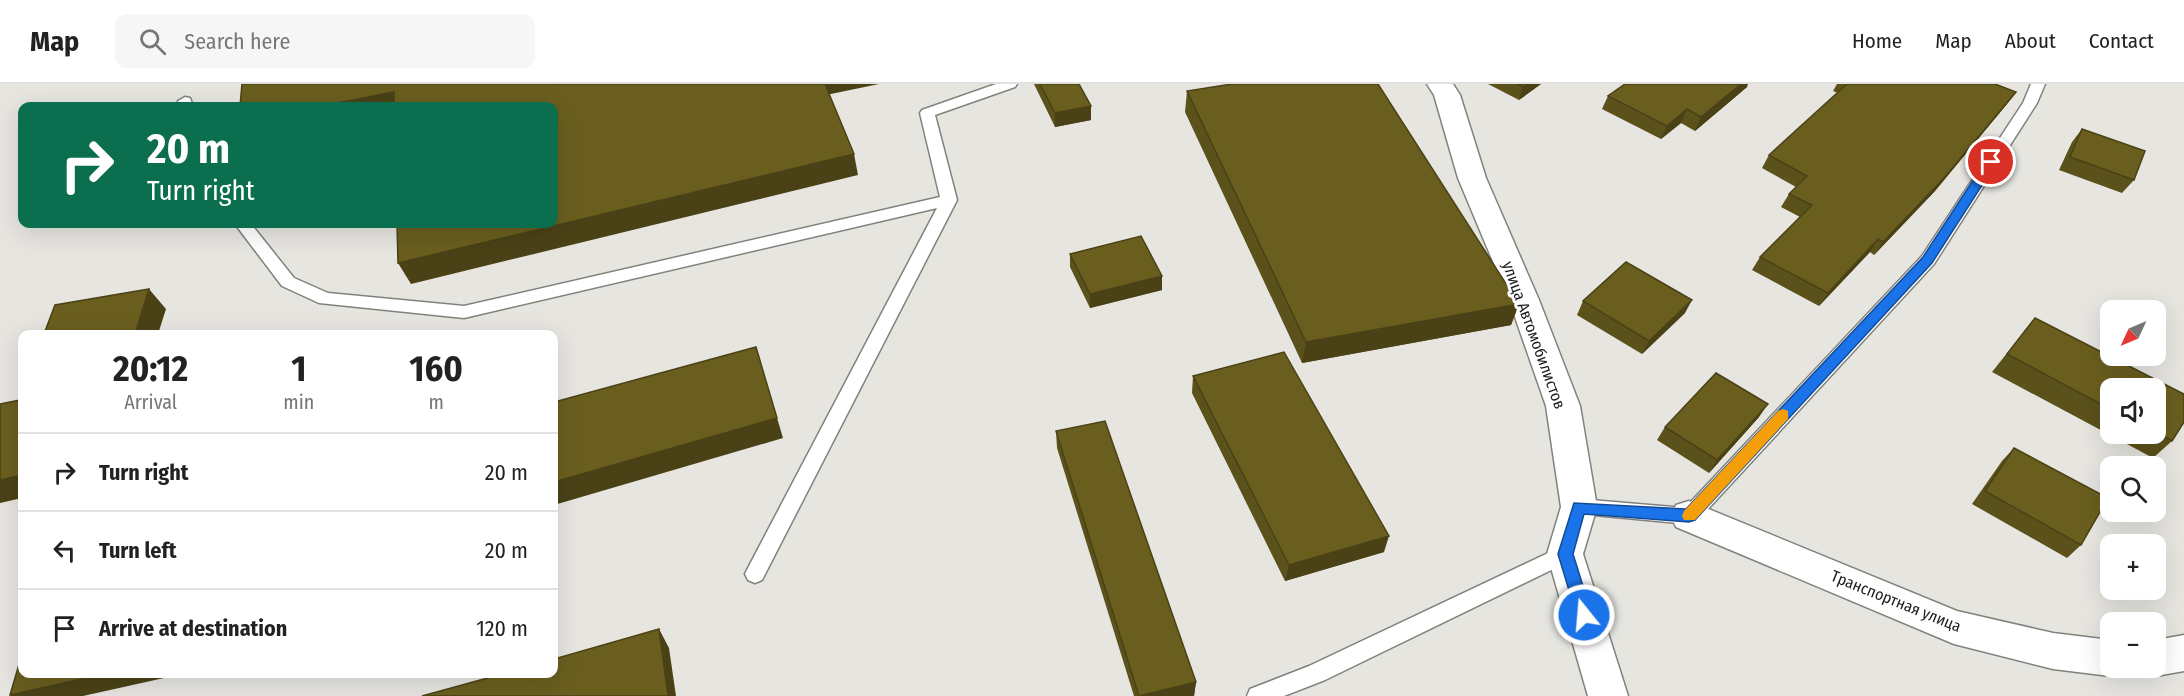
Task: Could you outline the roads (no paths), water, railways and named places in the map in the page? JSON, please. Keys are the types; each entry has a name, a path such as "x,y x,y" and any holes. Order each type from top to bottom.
{"street":[{"name":"улица Автомобилистов","path":"1440,84 1447,94 1472,178 1524,300 1563,406 1579,507 1565,554"},
{"name":"Транспортная улица","path":"1689,516 1954,627 2052,651 2100,657"},
{"path":"1565,554 1608,696"},
{"path":"2166,656 2184,652"}],"lane":[{"path":"755,574 949,200 927,113 976,90 1010,84"},
{"path":"1579,507 1689,516 1928,260 2030,103 2038,84"},
{"path":"246,228 288,282 326,299 464,312 949,200"},
{"path":"1258,696 1317,673 1565,554"}]}
